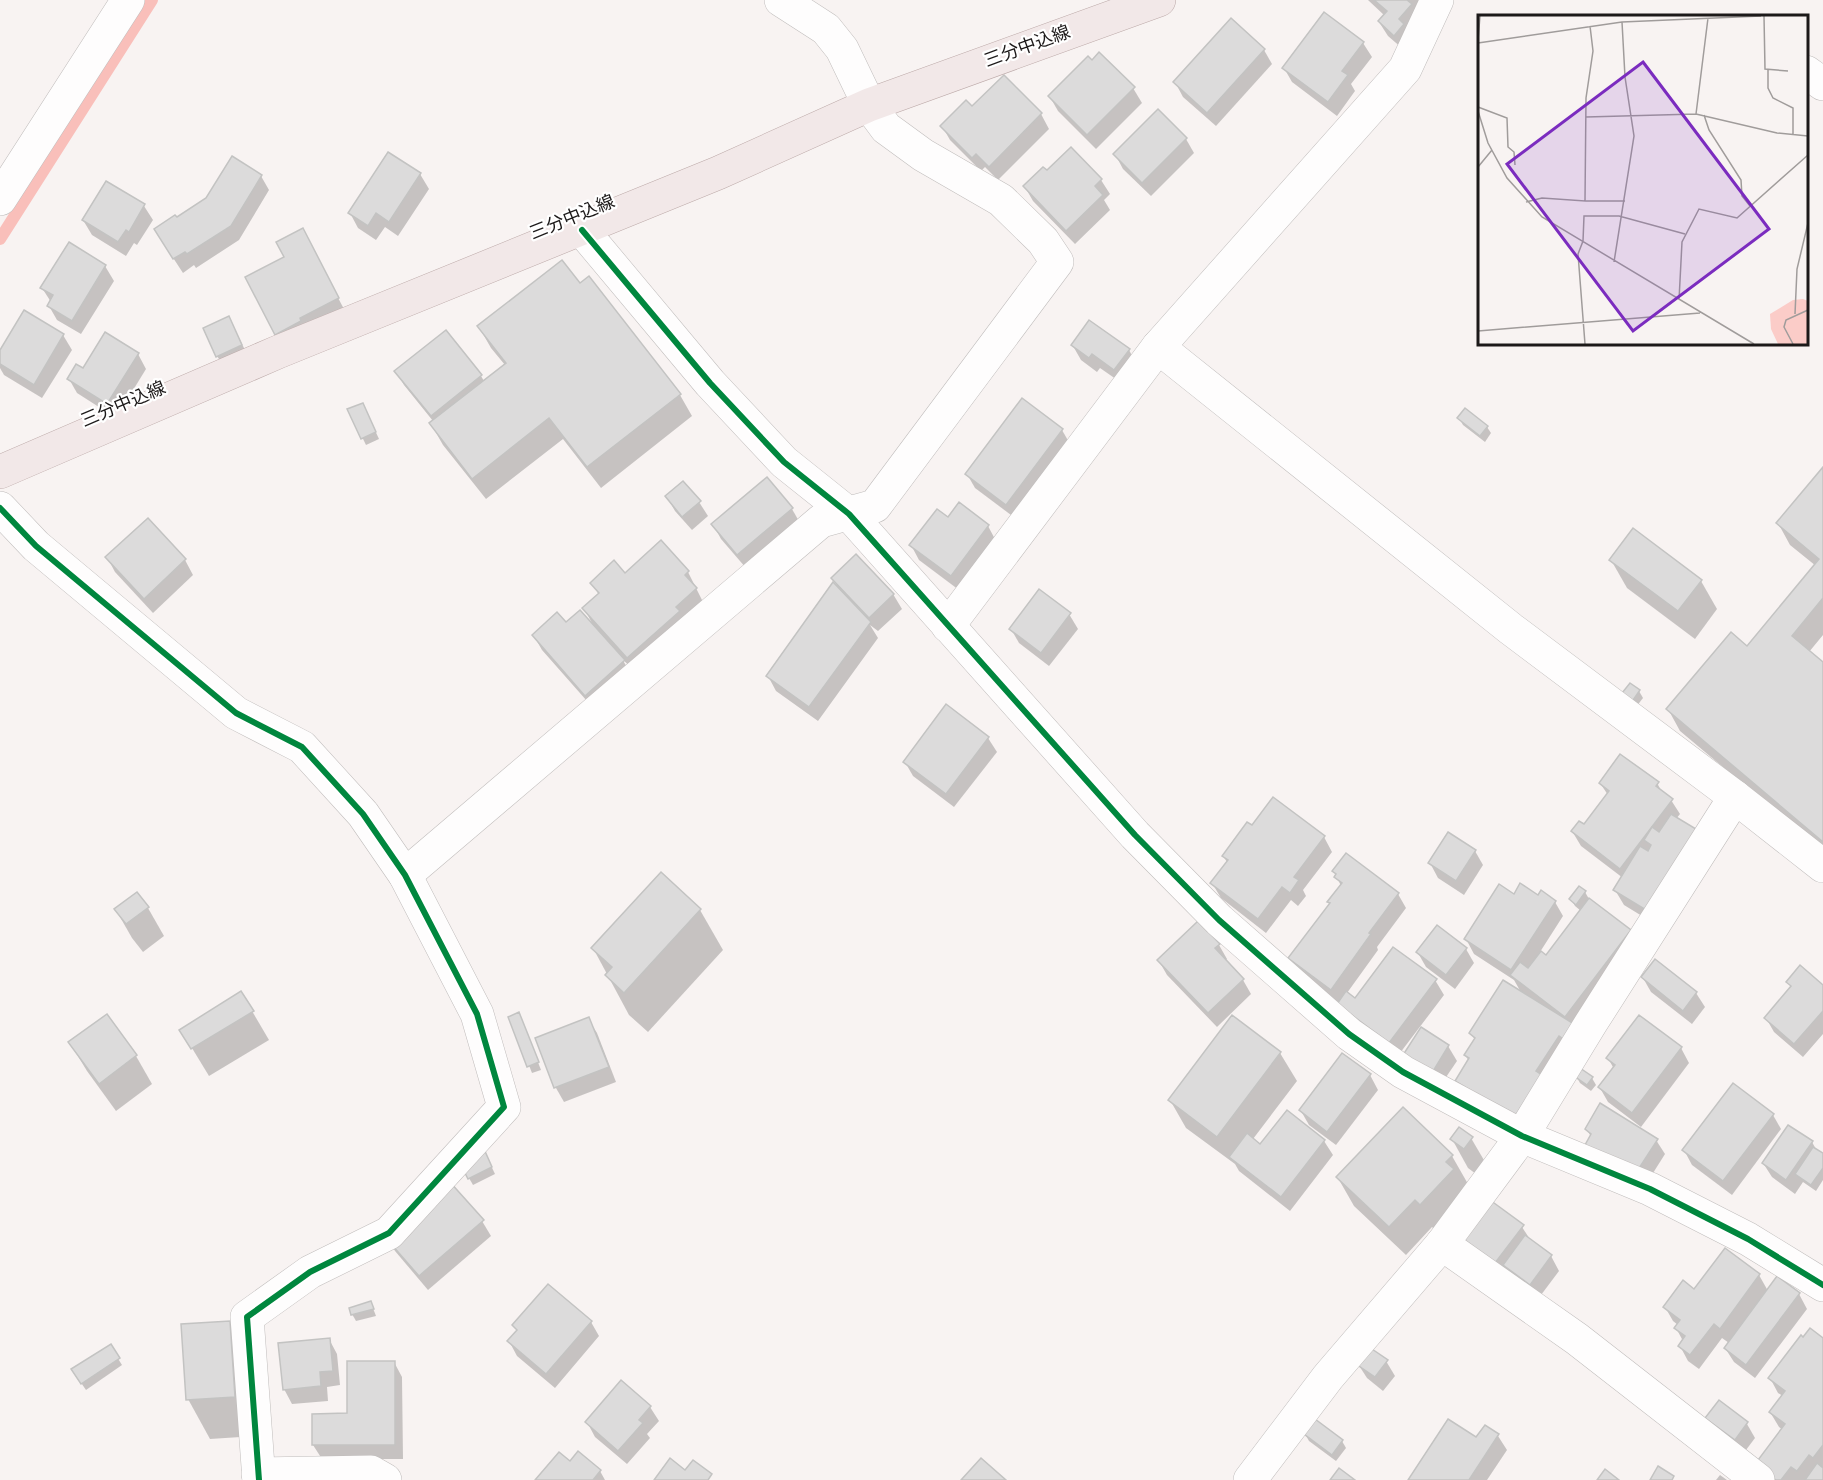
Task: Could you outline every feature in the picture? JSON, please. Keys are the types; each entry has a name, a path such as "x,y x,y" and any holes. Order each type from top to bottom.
{"main road":[{"name":"三分中込線","path":"0,472 278,352 718,174 869,105 1158,0"}],"street":[{"path":"0,199 128,0"},
{"path":"405,875 821,521 875,506 1057,262 1043,241 1001,200 923,155 886,128 869,105 842,49 826,29 781,0"},
{"path":"948,626 1158,347 1405,69 1437,0"},
{"path":"1808,73 1823,84"},
{"path":"582,230 710,384 783,462 849,514 1135,835 1219,920 1349,1034 1403,1072 1522,1136 1650,1189 1748,1239 1823,1285"},
{"path":"1158,347 1511,628 1736,797 1823,866"},
{"path":"0,508 36,546 236,713 302,747 363,814 405,875 477,1014 504,1107 389,1233 310,1272 247,1317 259,1477 371,1472 385,1480"},
{"path":"1250,1480 1328,1377 1442,1244 1522,1136 1591,1023 1736,797"},
{"path":"1442,1244 1577,1339 1758,1480"}],"building":[{"path":"1374,0 1407,0 1412,4 1399,19 1404,24 1394,36 1378,21 1387,11"},
{"path":"1324,12 1364,42 1342,71 1348,75 1328,102 1282,68"},
{"path":"1231,18 1265,49 1207,113 1173,82"},
{"path":"1099,52 1135,87 1087,135 1048,96 1088,56 1092,60"},
{"path":"1004,75 1042,113 989,167 976,154 972,158 940,126 966,100 972,106"},
{"path":"1158,109 1187,138 1142,183 1113,154"},
{"path":"1071,147 1102,179 1095,186 1103,195 1066,231 1023,186 1043,167 1047,170"},
{"path":"388,152 421,173 389,222 376,213 368,226 348,213"},
{"path":"232,156 262,175 231,226 187,254 185,252 173,259 154,229 206,198"},
{"path":"106,181 145,204 129,232 126,230 118,242 82,220"},
{"path":"303,228 339,298 300,318 301,321 275,335 245,277 284,257 276,242"},
{"path":"69,242 106,265 72,321 47,306 53,295 40,288"},
{"path":"562,260 580,283 589,276 681,394 587,467 549,418 472,479 429,423 506,363 477,326"},
{"path":"24,310 64,334 34,385 0,364 0,350"},
{"path":"229,316 242,345 216,357 203,328"},
{"path":"1089,320 1130,349 1114,370 1092,354 1089,358 1071,345"},
{"path":"446,330 482,375 431,416 394,371"},
{"path":"105,332 139,353 107,404 67,379 76,364 83,368"},
{"path":"1022,398 1063,429 1006,505 965,474"},
{"path":"363,403 376,432 361,439 347,409"},
{"path":"1465,408 1488,426 1480,436 1457,418"},
{"path":"1823,467 1823,598 1792,636 1823,662 1823,842 1666,709 1731,632 1747,646 1819,559 1776,523"},
{"path":"767,477 793,508 737,555 711,524"},
{"path":"683,481 701,501 682,517 665,496"},
{"path":"959,502 989,525 951,576 909,545 937,509 948,517"},
{"path":"148,518 186,559 144,599 105,557"},
{"path":"1633,528 1702,580 1678,611 1609,560"},
{"path":"661,540 689,571 685,575 697,588 676,607 680,611 627,658 582,608 599,593 590,583 614,560 625,573"},
{"path":"856,554 894,594 869,618 831,578"},
{"path":"833,582 871,622 809,707 766,676"},
{"path":"1039,589 1071,613 1041,653 1009,629"},
{"path":"580,610 625,660 585,696 532,635 557,612 566,622"},
{"path":"1630,683 1640,690 1629,706 1618,698"},
{"path":"946,704 989,737 946,794 903,762"},
{"path":"1620,754 1659,782 1656,786 1673,799 1620,869 1571,831 1579,821 1584,824 1609,791 1599,783"},
{"path":"1273,797 1325,836 1294,877 1299,880 1290,893 1282,887 1258,919 1210,883 1228,860 1222,856 1247,822 1252,825"},
{"path":"1671,814 1696,829 1646,910 1613,890 1640,846 1648,851 1651,845 1644,840 1652,827 1659,832"},
{"path":"1448,832 1476,850 1456,881 1428,863"},
{"path":"1346,853 1399,893 1331,990 1288,958 1330,903 1327,902 1342,883 1334,877 1336,874 1332,871"},
{"path":"661,872 701,909 624,993 605,975 612,967 591,948"},
{"path":"1520,883 1538,895 1541,890 1556,901 1511,970 1464,939 1499,884 1514,894"},
{"path":"1579,886 1586,891 1576,905 1569,899"},
{"path":"137,892 149,907 126,924 114,909"},
{"path":"1589,898 1631,930 1565,1017 1510,975 1520,962 1528,968 1541,951 1546,955"},
{"path":"1198,921 1220,944 1215,948 1244,979 1208,1013 1157,960"},
{"path":"1437,925 1467,948 1446,975 1416,952"},
{"path":"1393,947 1437,979 1389,1043 1337,1004 1346,991 1355,998"},
{"path":"1655,959 1697,992 1683,1011 1641,977"},
{"path":"1800,965 1823,985 1823,1011 1794,1044 1764,1018 1791,986 1786,982"},
{"path":"1503,980 1574,1024 1565,1040 1559,1036 1536,1071 1542,1075 1514,1118 1455,1081 1469,1058 1464,1055 1475,1038 1469,1033"},
{"path":"241,991 254,1011 191,1049 179,1030"},
{"path":"519,1012 539,1062 527,1067 508,1017"},
{"path":"107,1014 137,1055 99,1084 68,1042"},
{"path":"1232,1015 1281,1052 1217,1137 1168,1100"},
{"path":"1639,1015 1682,1047 1632,1113 1598,1087 1615,1065 1606,1058"},
{"path":"589,1017 609,1067 554,1088 535,1038"},
{"path":"1421,1027 1449,1045 1432,1073 1403,1055"},
{"path":"1342,1053 1371,1074 1327,1132 1299,1110"},
{"path":"1580,1068 1593,1077 1587,1085 1574,1076"},
{"path":"1733,1083 1774,1114 1723,1181 1682,1150"},
{"path":"1600,1103 1658,1139 1634,1176 1585,1145 1591,1134 1585,1129"},
{"path":"1403,1107 1453,1155 1446,1162 1454,1169 1420,1205 1415,1200 1389,1227 1336,1177"},
{"path":"1287,1110 1325,1140 1281,1197 1229,1157 1247,1133 1260,1144"},
{"path":"1788,1125 1813,1141 1786,1180 1762,1163"},
{"path":"1459,1127 1473,1137 1464,1149 1450,1139"},
{"path":"1813,1147 1823,1153 1823,1168 1811,1185 1795,1174"},
{"path":"484,1149 492,1167 468,1179 459,1161"},
{"path":"449,1181 484,1220 419,1276 385,1237"},
{"path":"1490,1200 1524,1225 1495,1263 1462,1238"},
{"path":"1525,1235 1552,1255 1530,1285 1503,1265"},
{"path":"1725,1248 1760,1274 1720,1329 1714,1324 1690,1355 1678,1346 1685,1336 1674,1328 1680,1320 1663,1307 1683,1280 1694,1289"},
{"path":"1777,1276 1800,1293 1746,1365 1724,1348"},
{"path":"548,1284 592,1321 546,1374 507,1341 517,1330 512,1325"},
{"path":"371,1301 374,1309 351,1315 349,1308"},
{"path":"230,1321 235,1397 186,1400 181,1324"},
{"path":"1810,1328 1823,1338 1823,1445 1813,1458 1809,1455 1797,1471 1791,1467 1781,1480 1776,1480 1755,1464 1785,1424 1769,1412 1785,1391 1768,1378 1801,1335 1803,1337"},
{"path":"330,1338 333,1371 320,1372 321,1386 283,1390 278,1343"},
{"path":"111,1344 120,1358 81,1384 71,1369"},
{"path":"1369,1347 1388,1360 1375,1377 1356,1364"},
{"path":"347,1361 395,1361 395,1445 312,1445 312,1414 347,1413"},
{"path":"621,1380 651,1406 639,1420 643,1423 618,1451 585,1422"},
{"path":"1719,1400 1748,1422 1735,1440 1705,1418"},
{"path":"1315,1419 1343,1440 1332,1455 1304,1434"},
{"path":"1448,1419 1476,1437 1485,1425 1499,1434 1469,1480 1408,1480"},
{"path":"578,1451 601,1470 593,1480 535,1480 559,1452 570,1461"},
{"path":"670,1458 685,1470 693,1460 712,1474 708,1480 654,1480"},
{"path":"981,1458 1006,1480 961,1480"},
{"path":"1817,1463 1823,1468 1823,1480 1805,1480"},
{"path":"1658,1466 1674,1476 1672,1480 1650,1480"},
{"path":"1339,1468 1355,1480 1330,1480"},
{"path":"1605,1469 1619,1480 1597,1480"}],"waterway":[{"path":"0,239 152,0"}],"cycle path":[{"path":"582,230 710,383 784,462 849,514 1135,835 1219,920 1349,1034 1403,1072 1522,1136 1650,1189 1748,1239 1823,1285"},
{"path":"0,508 36,546 236,713 302,747 363,814 405,875 477,1014 504,1107 389,1233 310,1272 247,1317 259,1480"}]}
